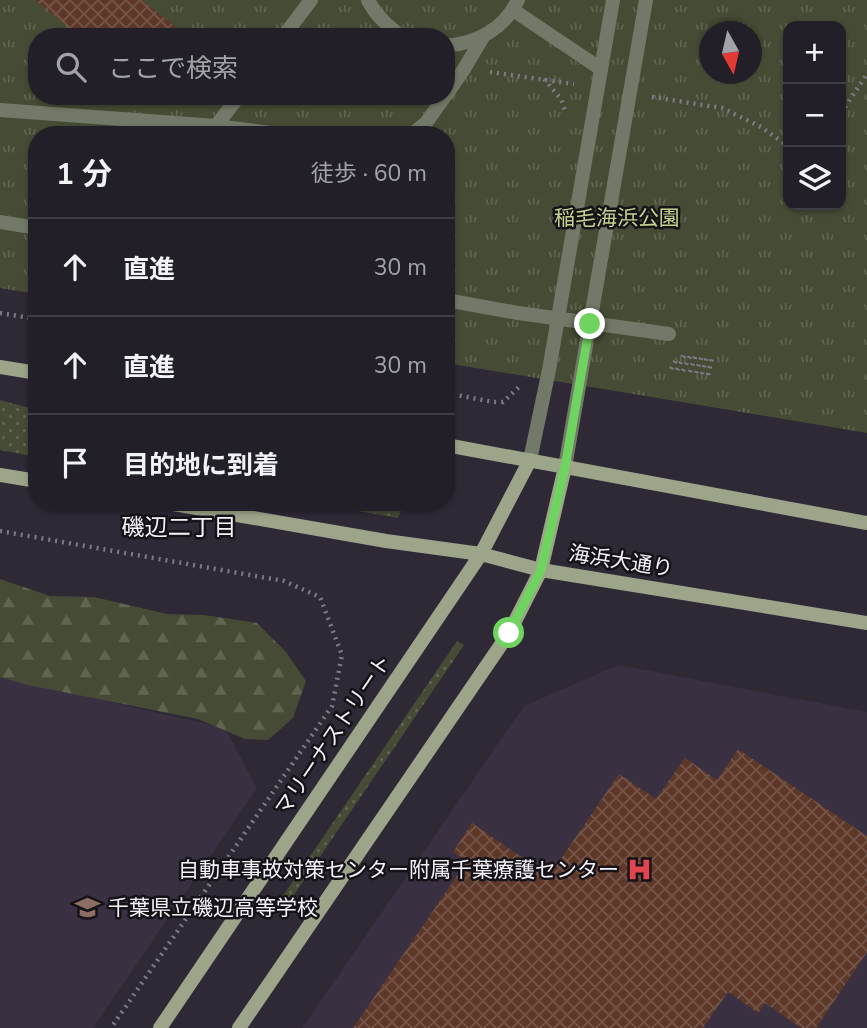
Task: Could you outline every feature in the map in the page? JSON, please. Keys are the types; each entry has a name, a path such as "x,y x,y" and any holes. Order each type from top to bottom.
{"street":[{"path":"290,28 311,0"},
{"path":"368,0 390,28"},
{"path":"530,460 549,370 613,0"},
{"path":"239,1028 509,633 541,570 565,467 646,0"},
{"path":"455,45 483,37 499,26 515,5 601,69"},
{"path":"455,82 483,37"},
{"path":"217,126 232,105"},
{"path":"422,126 439,105"},
{"path":"0,110 203,126"},
{"path":"0,222 28,227"},
{"path":"455,302 669,334"},
{"path":"0,367 28,372"},
{"path":"455,447 867,523"},
{"name":"マリーナストリート","path":"160,1028 481,554 530,460"},
{"path":"0,475 28,480"},
{"name":"海浜大通り","path":"214,511 386,541 481,554 541,570 867,623"}],"path":[{"path":"464,69 598,88"},
{"path":"846,106 867,74"},
{"path":"630,93 722,108 761,127 783,142"},
{"path":"0,313 28,318"},
{"path":"692,373 699,355"},
{"path":"692,373 699,355"},
{"path":"692,373 699,355"},
{"path":"455,396 493,402"},
{"path":"0,531 284,581 320,597 342,655 331,706 111,1028"}],"shaded area":[{"name":"自動車事故対策センター附属千葉療護センター","path":"618,665 867,712 867,1028 302,1028 524,706"},
{"name":"千葉県立磯辺高等学校","path":"0,677 225,728 257,788 93,1028 0,1028"}],"green space":[{"name":"稲毛海浜公園","path":"0,0 867,0 867,433 455,364 455,126 28,126 28,293 0,288"},
{"path":"0,400 28,408 28,455 0,450"},
{"path":"358,511 401,511 398,518"},
{"path":"0,579 50,596 94,597 167,614 204,615 257,623 286,652 306,681 293,718 268,740 245,739 198,719 0,677"},
{"path":"457,641 464,645 283,911 276,906"}],"building":[{"path":"35,0 142,0 177,28 70,28"},
{"name":"自動車事故対策センター附属千葉療護センター","path":"738,749 867,836 867,952 816,1028 801,1028 765,1003 758,1013 728,992 703,1028 353,1028 467,861 453,852 472,823 549,876 619,774 656,799 685,758 717,780"}],"place":[{"name":"自動車事故対策センター附属千葉療護センター","path":"639,870"},
{"name":"千葉県立磯辺高等学校","path":"88,908"}],"district":[{"name":"磯辺二丁目","path":"179,527"}],"route":[{"path":"509,633 541,570 565,467 590,324"}]}
